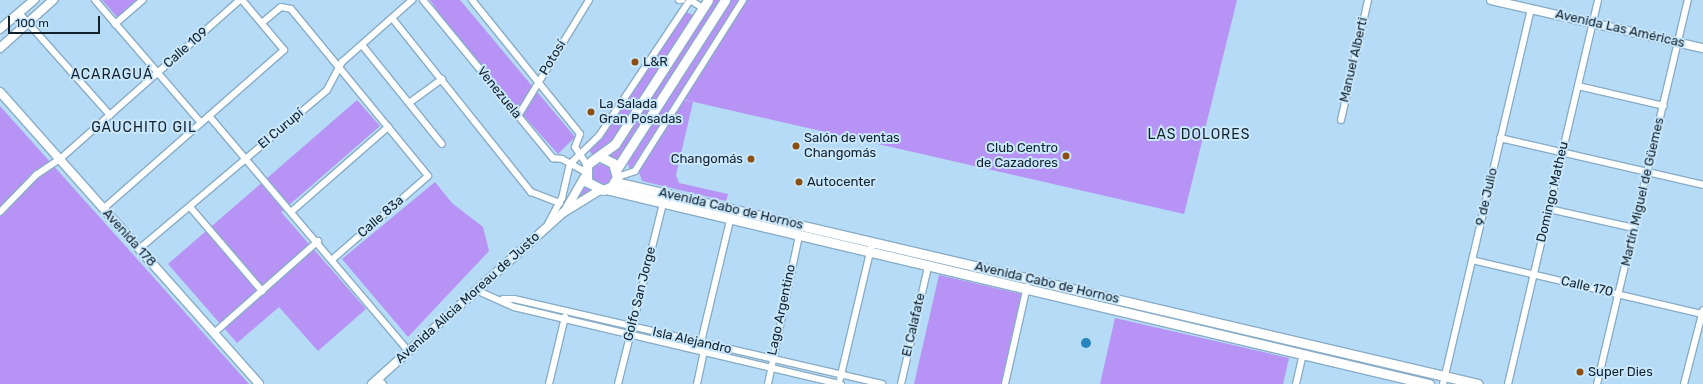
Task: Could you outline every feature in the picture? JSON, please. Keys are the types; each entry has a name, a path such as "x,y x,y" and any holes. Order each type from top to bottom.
{"main road":[{"path":"0,30 34,0"},
{"path":"0,48 53,0"},
{"name":"Avenida Alicia Moreau de Justo","path":"378,382 408,351 544,229 564,212 603,190 616,176 725,0"},
{"name":"Avenida Las Américas","path":"1491,0 1507,2 1531,9 1703,48"},
{"name":"Avenida Alicia Moreau de Justo","path":"564,212 586,172 599,156 615,144 705,4"},
{"name":"Avenida 178","path":"0,92 259,384"},
{"path":"599,156 613,163 616,176"},
{"path":"586,172 590,186 603,190"},
{"name":"Avenida Cabo de Hornos","path":"616,176 872,242 1444,380 1478,384"},
{"name":"Avenida Cabo de Hornos","path":"603,190 1429,384"}],"street":[{"path":"95,0 201,123"},
{"path":"115,24 143,0"},
{"path":"103,209 284,50 262,22 241,0"},
{"name":"Calle 109","path":"0,212 36,175 60,159 241,0"},
{"name":"El Curupí","path":"140,250 327,90 338,68 412,0"},
{"name":"Venezuela","path":"423,0 553,158 586,172"},
{"path":"472,0 538,84 580,134 575,147 580,155 586,172"},
{"name":"Potosí","path":"518,116 589,0"},
{"path":"544,229 560,203 570,164 599,136 690,0 705,4"},
{"path":"616,176 635,171 743,0"},
{"name":"Manuel Alberti","path":"1341,120 1368,0"},
{"name":"Domingo Matheu","path":"1508,384 1598,0"},
{"name":"Martín Miguel de Güemes","path":"1597,384 1620,294 1634,228 1688,0"},
{"path":"262,22 286,6 388,127 292,211"},
{"name":"9 de Julio","path":"1444,380 1531,9"},
{"path":"19,13 110,115"},
{"path":"392,18 532,192 560,203"},
{"path":"362,45 442,144"},
{"path":"409,103 442,80"},
{"path":"1578,86 1664,106"},
{"path":"209,116 333,259 408,351"},
{"name":"Calle 83a","path":"333,259 428,176 388,127"},
{"path":"1500,138 1703,186"},
{"name":"Golfo San Jorge","path":"618,384 663,204"},
{"path":"190,207 262,291"},
{"path":"1549,209 1634,228"},
{"path":"697,384 704,352 701,342 730,220"},
{"name":"Lago Argentino","path":"768,384 772,368 771,359 799,236"},
{"path":"214,333 318,242"},
{"path":"839,384 872,242"},
{"name":"Calle 170","path":"1472,260 1703,312"},
{"name":"El Calafate","path":"900,384 928,267"},
{"path":"1004,384 1028,279"},
{"name":"Isla Alejandro","path":"476,290 503,299 701,342 841,376 882,384"},
{"name":"Isla Alejandro","path":"503,299 514,307 564,320 839,384"},
{"path":"549,384 566,312"},
{"path":"1684,384 1703,312"},
{"path":"1296,384 1302,354"}],"shaded area":[{"path":"102,0 137,0 117,17"},
{"path":"430,0 460,0 575,137 558,154 468,54"},
{"path":"710,0 721,0 618,160 607,155"},
{"path":"728,0 739,0 630,171 627,160"},
{"name":"Club Centro de Cazadores","path":"743,0 1237,0 1184,214 681,99"},
{"path":"686,12 693,15 614,138 593,156 589,150 605,134"},
{"path":"357,100 380,126 281,212 366,309 318,351 279,307 237,343 168,264"},
{"path":"682,100 693,102 676,175 679,183 728,194 726,201 642,181 639,172"},
{"path":"0,106 249,384 0,384"},
{"path":"602,164 610,167 613,175 610,183 602,186 594,183 591,175 594,167"},
{"path":"435,182 452,203 483,227 489,251 408,337 342,259"},
{"path":"585,182 593,191 571,205"},
{"path":"939,275 1021,294 1001,384 914,384"},
{"path":"1115,318 1289,358 1283,384 1100,384"}],"water":[{"path":"1086,338 1091,343 1086,348 1081,343"}],"place":[{"name":"L&R","path":"635,62"},
{"name":"La Salada Gran Posadas","path":"591,112"},
{"name":"Salón de ventas Changomás","path":"796,146"},
{"name":"Club Centro de Cazadores","path":"1066,156"},
{"name":"Changomás","path":"751,159"},
{"name":"Autocenter","path":"799,182"},
{"name":"Super Dies","path":"1580,372"}],"district":[{"name":"ACARAGUÁ","path":"112,75"},
{"name":"GAUCHITO GIL","path":"144,128"},
{"name":"LAS DOLORES","path":"1199,135"}]}
